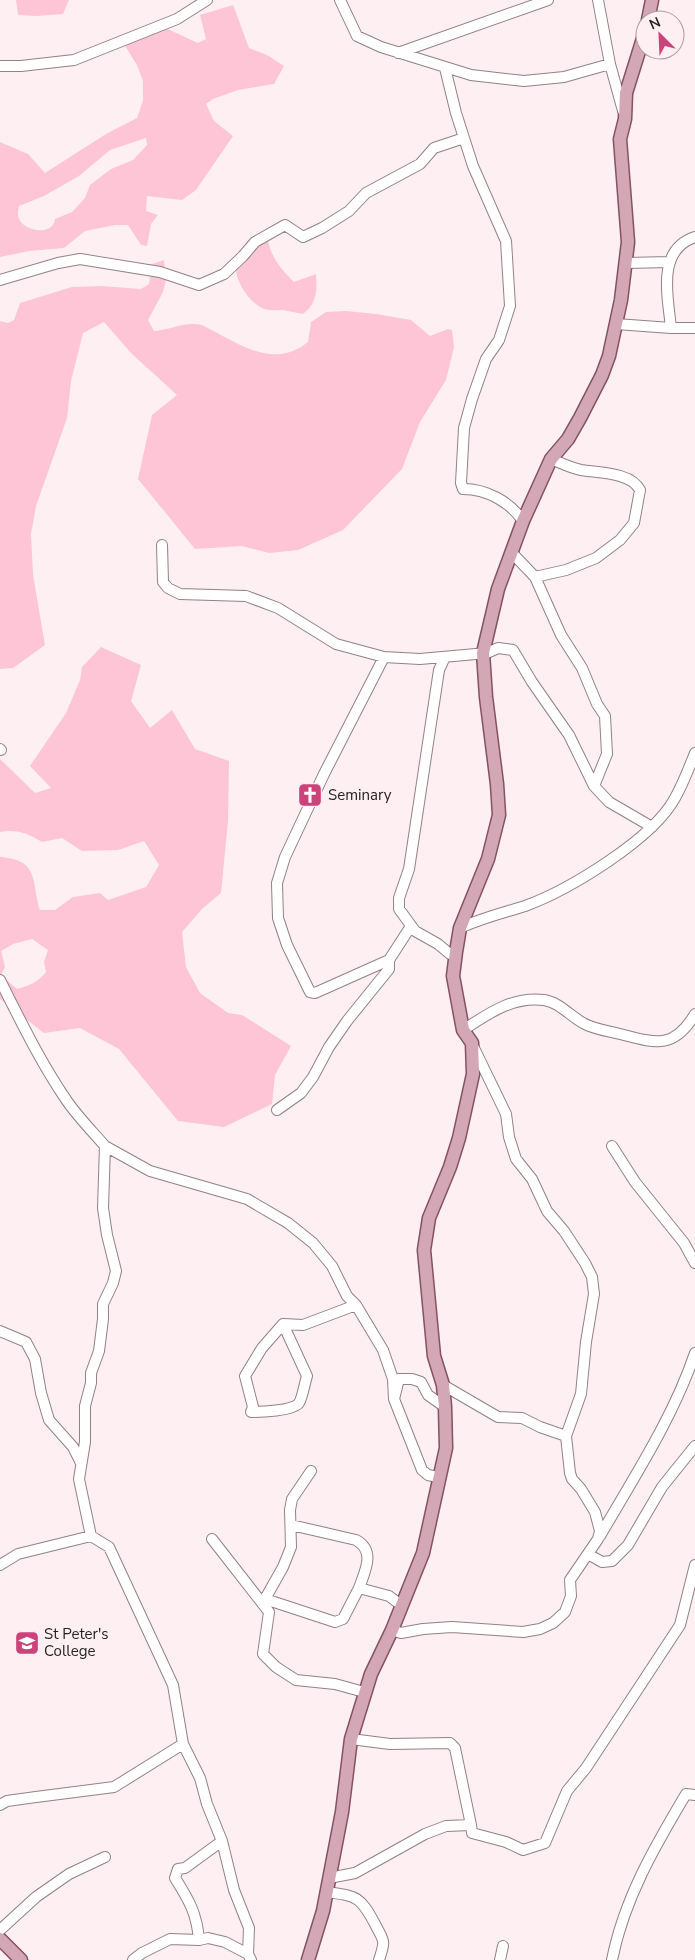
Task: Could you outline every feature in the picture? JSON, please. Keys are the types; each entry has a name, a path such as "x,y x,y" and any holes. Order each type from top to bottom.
{"main road":[{"path":"308,1960 323,1911 342,1812 351,1739 364,1692 392,1630 423,1553 434,1508 438,1477 446,1448 443,1385 434,1356 424,1250 428,1218 450,1167 473,1074 472,1043 463,1030 453,976 460,928 488,859 499,816 483,653 498,589 523,522 551,460 568,439 602,375 609,356 626,263 627,223 620,139 625,119 626,93 636,60"},
{"path":"0,1938 21,1960"}],"street":[{"path":"0,66 21,66 74,60 177,19 207,0"},
{"path":"340,0 357,36 398,53 471,75 524,82 564,77 610,64"},
{"path":"398,53 548,0"},
{"path":"598,0 610,64 625,119"},
{"path":"445,68 473,166 506,241 510,306 499,340 486,359 472,399 464,428 461,483 463,490 475,489 499,499 515,510 523,522"},
{"path":"0,280 58,263 80,259 160,272 199,285 224,274 244,256 255,242 273,230 285,225 303,237 322,228 349,211 366,193 420,164 434,148 464,138"},
{"path":"671,328 666,272 677,247 684,240 695,237"},
{"path":"626,263 669,262"},
{"path":"616,324 695,328"},
{"path":"536,577 566,570 596,558 620,540 634,523 640,490 638,486 614,473 580,470 551,460"},
{"path":"162,546 163,582 168,588 180,594 246,596 278,608 336,644 384,657 420,659 483,653 498,648 513,650 532,682 569,735 594,786 609,802 652,827"},
{"path":"512,553 536,577 561,635 582,668 605,716 607,754 594,786"},
{"path":"384,657 324,774 285,856 278,884 278,918 287,946 310,992 315,993 389,960"},
{"path":"445,657 439,670 409,869 399,898 399,909 415,931 438,944 450,954 456,952"},
{"path":"460,928 482,918 525,906 554,894 594,870 652,827 675,799 695,753"},
{"path":"277,1110 301,1093 313,1077 329,1047 347,1021 389,969 389,960 411,926"},
{"path":"0,980 47,1070 68,1103 105,1146 150,1171 247,1199 288,1223 313,1243 332,1266 347,1296 356,1305 383,1350 393,1379 394,1399 422,1470 428,1475 438,1477"},
{"path":"463,1030 497,1008 513,1002 544,1000 556,1004 584,1024 651,1042 674,1038 686,1028 695,1014"},
{"path":"472,1043 482,1068 506,1114 509,1137 516,1159 532,1179 547,1210 564,1231 592,1277 594,1294 586,1342 581,1394 566,1436 570,1473 572,1479 581,1489 595,1512 600,1530 598,1539"},
{"path":"91,1536 79,1479 85,1442 85,1406 91,1383 91,1373 99,1351 103,1304 113,1283 116,1271 107,1235 103,1208 105,1146"},
{"path":"612,1146 636,1182 684,1243 695,1262"},
{"path":"283,1324 303,1325 356,1305"},
{"path":"283,1324 307,1376 300,1402 294,1407 267,1412 251,1412 253,1407 245,1376 262,1348 283,1324"},
{"path":"0,1331 26,1342 35,1359 41,1393 49,1420 73,1447 81,1463"},
{"path":"392,1630 401,1633 423,1628 452,1627 522,1632 540,1629 553,1623 565,1612 571,1596 570,1580 598,1539 659,1433 681,1389 695,1353"},
{"path":"394,1399 399,1379 412,1379 421,1382 428,1395 445,1406"},
{"path":"443,1385 498,1417 522,1418 540,1427 566,1436"},
{"path":"588,1554 602,1562 612,1561 628,1545 662,1487 695,1446"},
{"path":"311,1471 292,1500 290,1510 292,1525 291,1547 283,1567 265,1599 269,1612 263,1654 276,1667 296,1680 335,1684 364,1692"},
{"path":"265,1599 321,1618 339,1622 343,1619 359,1588 367,1564 367,1552 363,1544 356,1540 292,1525"},
{"path":"0,1565 18,1554 91,1536 110,1547 173,1685 183,1744 200,1778 207,1804 222,1841 234,1890 249,1928 250,1957"},
{"path":"212,1539 269,1612"},
{"path":"351,1739 390,1744 450,1743 455,1748 472,1832 506,1842 522,1850 545,1843 567,1791 586,1768 680,1625 695,1565"},
{"path":"359,1588 389,1596 401,1605"},
{"path":"0,1805 7,1801 26,1798 114,1787 183,1744"},
{"path":"612,1960 624,1914 643,1869 686,1794 695,1794"},
{"path":"329,1878 355,1873 424,1834 446,1826 471,1825"},
{"path":"198,1940 198,1923 189,1902 175,1878 178,1869 185,1868 222,1841"},
{"path":"0,1930 36,1897 69,1874 105,1857"},
{"path":"326,1892 348,1895 366,1906 383,1937 379,1960"},
{"path":"134,1960 142,1953 170,1939 198,1940 208,1938 225,1942 250,1957"},
{"path":"500,1960 503,1946"}],"shaded area":[{"path":"16,0 69,0 63,14 36,16 18,15"},
{"path":"233,5 249,48 267,55 284,66 274,84 238,90 213,99 206,104 214,121 233,136 196,190 182,200 147,196 146,211 158,215 151,224 147,246 141,245 128,225 115,225 85,231 64,248 29,251 0,257 0,142 28,154 45,173 106,134 137,118 143,101 143,81 137,65 119,36 161,26 198,43 206,39 200,15","holes":["146,138 147,145 133,160 111,169 90,185 85,198 72,212 55,219 49,228 44,230 32,229 19,219 19,206 44,196 79,176 110,150"]},
{"path":"259,236 268,241 278,263 294,282 316,274 314,301 303,314 264,309 253,302 240,284 236,270 237,261 249,239"},
{"path":"164,260 166,280 163,292 148,320 154,331 189,324 202,325 255,351 281,354 295,350 308,342 311,322 326,312 346,311 376,314 411,320 430,336 448,329 452,330 454,347 446,380 420,422 402,469 343,530 298,550 269,553 242,546 195,549 138,479 152,415 177,395 132,354 104,322 83,333 71,381 67,418 36,506 31,534 33,575 45,645 13,668 0,669 0,321 8,323 14,320 20,303 72,287 102,286 141,289 149,284 151,272 149,265"},
{"path":"101,647 141,665 131,701 150,728 172,710 195,749 229,761 228,821 221,893 202,909 182,932 186,967 200,993 228,1013 242,1015 291,1046 275,1075 272,1104 224,1127 178,1121 119,1049 80,1028 44,1033 0,999 0,857 22,862 28,867 34,881 40,910 55,910 73,897 100,893 108,900 146,887 159,865 144,841 118,850 82,851 62,838 42,842 22,832 0,832 0,759 35,793 51,788 30,766 66,713 80,680 82,667","holes":["32,939 48,950 44,962 46,972 33,983 17,989 1,975 5,967 1,951 13,944"]}],"place":[{"name":"Seminary","path":"310,795"},
{"name":"St Peter's College","path":"27,1643"}]}
